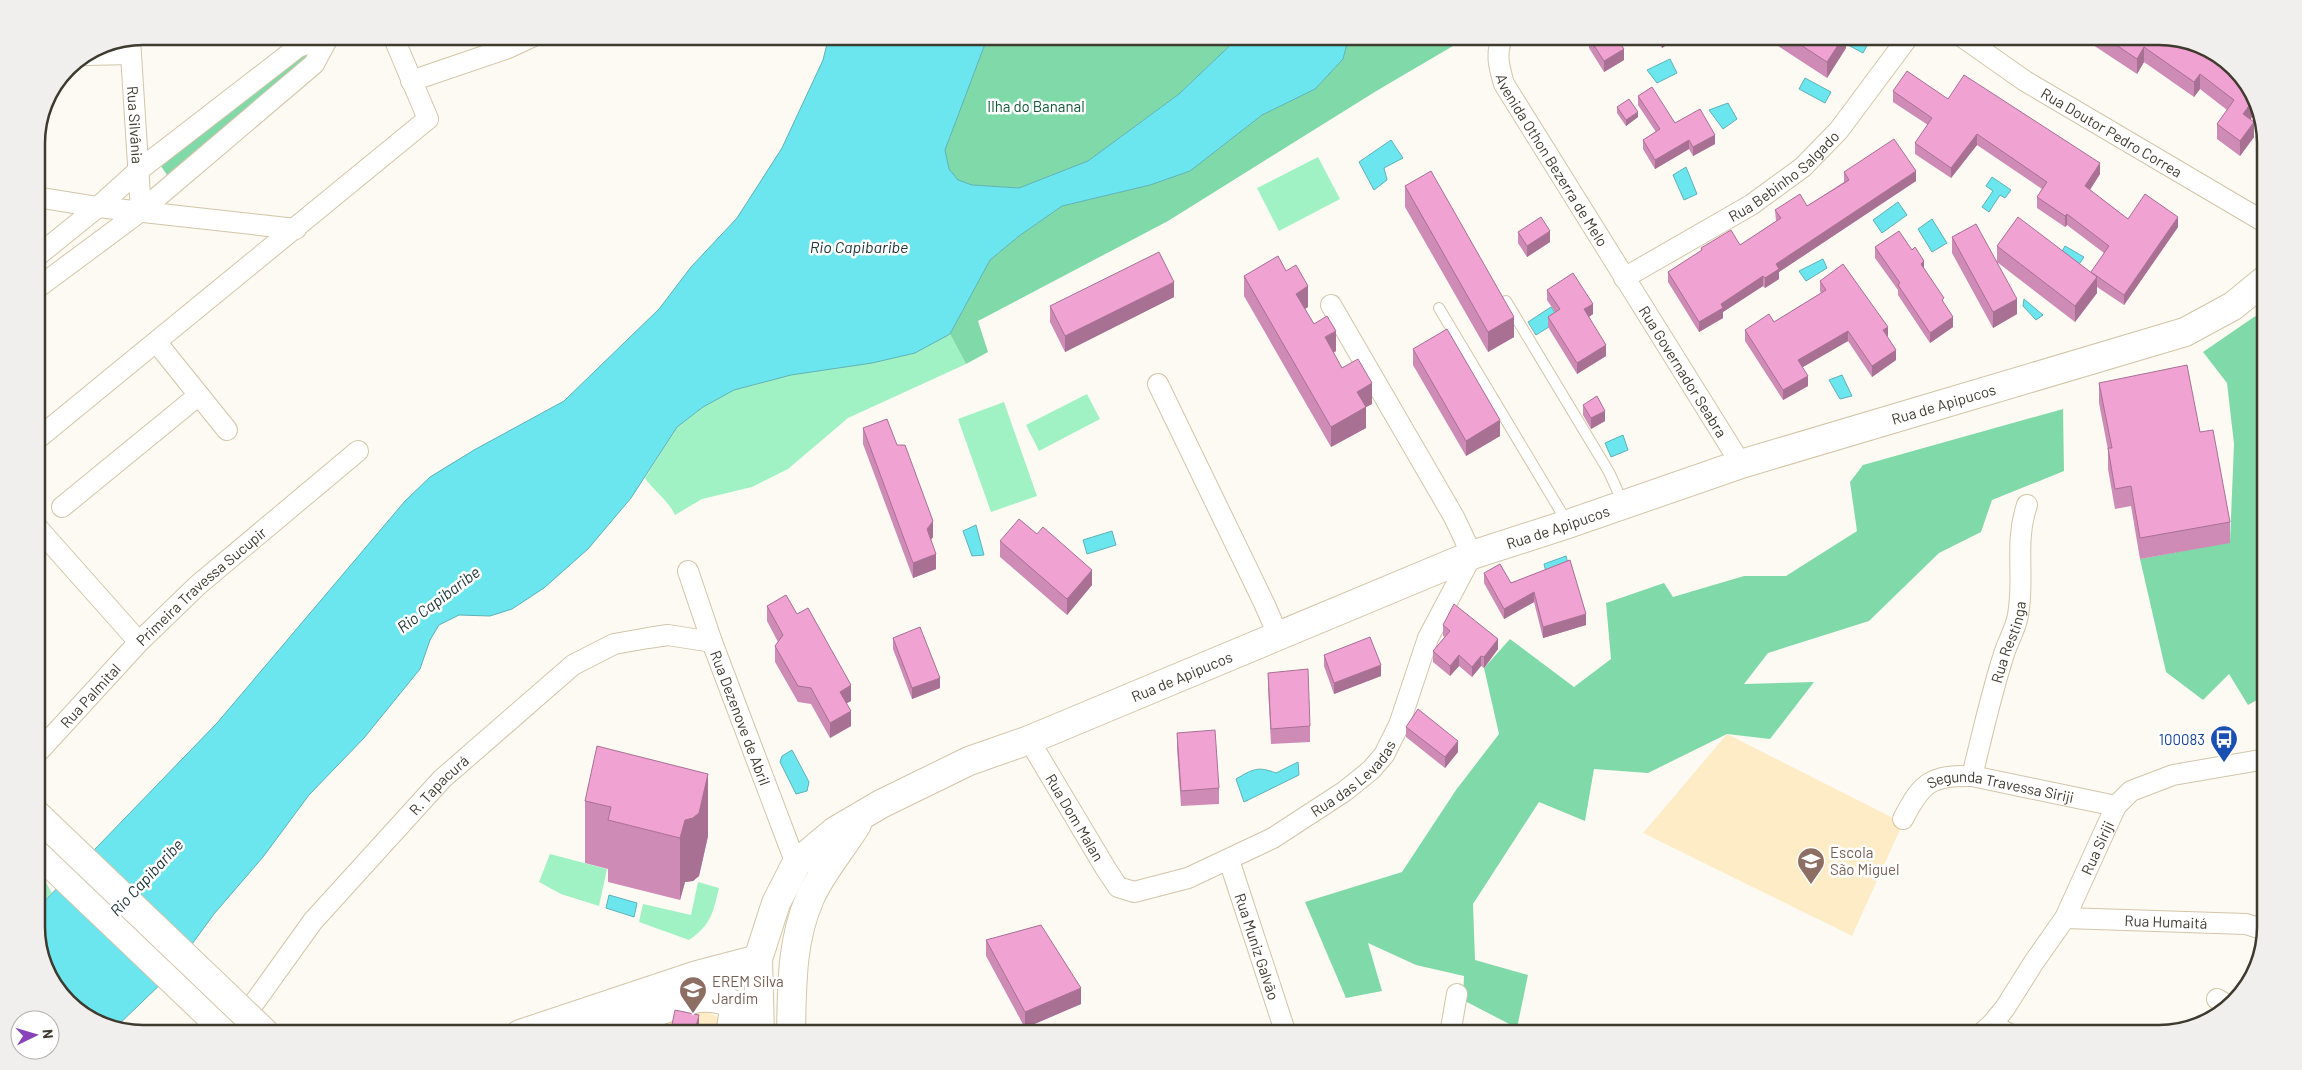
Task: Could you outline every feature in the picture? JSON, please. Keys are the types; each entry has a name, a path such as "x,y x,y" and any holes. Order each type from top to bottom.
{"main road":[{"name":"Rua de Apipucos","path":"796,864 835,832 862,814 970,762 1029,740 1472,555 1741,464 2185,332 2233,306 2257,287"},
{"path":"791,1025 794,957 798,929 810,898 824,871 846,843 862,814"},
{"path":"45,823 257,1025"},
{"path":"45,859 221,1025"},
{"path":"758,1025 758,959 776,903 796,864"},
{"path":"610,1025 758,959"},
{"path":"758,959 767,980 774,1025"},
{"path":"554,1025 697,987 715,998 738,1007 752,1025"}],"street":[{"path":"45,250 140,170 298,47 304,45"},
{"path":"45,282 141,211 314,64 324,45"},
{"path":"45,433 157,343 428,119 410,81 396,45"},
{"path":"410,81 514,45"},
{"name":"Avenida Othon Bezerra de Melo","path":"1499,45 1498,67 1504,84 1624,278"},
{"name":"Rua Bebinho Salgado","path":"1624,278 1750,205 1802,167 1840,130 1902,45"},
{"name":"Rua Doutor Pedro Correa","path":"1974,45 2025,81 2257,219"},
{"path":"109,51 130,47"},
{"name":"Rua Silvânia","path":"130,47 140,170 141,211"},
{"path":"45,198 98,207 296,229"},
{"name":"Rua Governador Seabra","path":"1624,278 1741,464"},
{"path":"1331,305 1454,517 1472,555"},
{"path":"157,343 227,430"},
{"path":"1158,384 1278,635"},
{"path":"62,506 199,395"},
{"name":"Primeira Travessa Sucupir","path":"45,536 139,642 198,585 358,451"},
{"name":"Rua Restinga","path":"1972,776 2004,653 2018,616 2021,592 2019,566 2021,523 2027,505"},
{"name":"Rua das Levadas","path":"1126,891 1146,889 1188,878 1229,860 1273,838 1309,816 1371,770 1384,755 1399,724 1428,638 1472,555"},
{"name":"Rua Dezenove de Abril","path":"688,571 712,642 796,864"},
{"name":"R. Tapacurá","path":"237,1025 314,921 442,780 574,665 614,644 648,638 668,635 712,642"},
{"name":"Rua Palmital","path":"45,745 139,642"},
{"name":"Rua Dom Malan","path":"1029,740 1106,869 1118,886 1126,891"},
{"name":"Rua Siriji","path":"1998,1025 2066,918 2116,806 2131,791 2173,775 2257,761"},
{"name":"Segunda Travessa Siriji","path":"1903,819 1911,804 1928,784 1938,777 1972,776 2116,806"},
{"name":"Rua Muniz Galvão","path":"1229,860 1283,1025"},
{"name":"Rua Humaitá","path":"2066,918 2246,924 2257,927"},
{"path":"1451,1025 1456,994"},
{"path":"727,1025 731,1003"}],"lane":[{"path":"1506,301 1609,472 1624,504"},
{"path":"1439,308 1568,524"}],"shaded area":[{"name":"Escola São Miguel","path":"1727,734 1903,823 1852,936 1643,833"},
{"path":"697,1006 725,1021 724,1025 643,1025"}],"green space":[{"name":"Ilha do Bananal","path":"985,45 1231,45 1179,94 1088,161 1019,188 972,185 958,180 949,169 945,150"},
{"path":"1347,45 1455,45 1378,90 1168,221 978,321 988,352 966,364 950,334 990,260 1019,236 1062,206 1150,185 1190,171 1262,115 1315,89 1343,59"},
{"path":"305,50 312,55 167,175 159,163"},
{"path":"1318,157 1340,199 1279,231 1257,188"},
{"path":"2257,316 2257,700 2248,705 2229,674 2203,700 2166,672 2140,559 2230,542 2234,444 2227,383 2203,352"},
{"path":"950,334 966,364 848,418 788,469 752,487 702,499 675,515 669,505 645,478 677,427 703,407 734,390 791,375 872,363 915,353"},
{"path":"1087,394 1100,419 1039,451 1026,425"},
{"path":"1004,402 1037,496 991,512 958,419"},
{"path":"2063,409 2064,471 1992,500 1981,532 1939,553 1869,621 1768,653 1744,684 1814,682 1770,739 1727,734 1648,773 1594,769 1585,821 1539,802 1473,904 1475,960 1528,975 1518,1025 1511,1025 1463,1000 1464,976 1416,965 1368,943 1382,991 1346,998 1305,902 1402,872 1456,790 1499,734 1484,668 1510,639 1574,687 1611,659 1606,603 1664,583 1673,597 1744,576 1786,576 1857,531 1850,482 1863,465"},
{"path":"550,854 607,869 599,906 561,894 539,882"},
{"path":"45,881 52,893 45,900"},
{"path":"698,882 719,888 715,905 707,924 689,940 639,922 643,904 691,915"}],"water":[{"name":"Rio Capibaribe","path":"827,45 985,45 945,150 949,169 958,180 972,185 1019,188 1088,161 1179,94 1231,45 1347,45 1343,59 1315,89 1262,115 1190,171 1150,185 1062,206 1019,236 990,260 950,334 915,353 872,363 791,375 734,390 703,407 677,427 631,498 588,549 544,588 512,609 490,616 459,615 439,625 430,640 420,669 364,738 309,795 263,857 214,914 168,977 121,1022 105,1018 83,1005 65,987 52,965 45,933 45,901 217,723 405,501 430,477 474,450 564,401 659,309 691,267 737,218 782,148 823,60"},
{"path":"1848,45 1867,45 1863,53"},
{"path":"1670,59 1677,73 1657,83 1647,70"},
{"path":"1805,78 1831,92 1825,103 1799,89"},
{"path":"1728,103 1737,119 1723,129 1709,110"},
{"path":"1391,140 1403,158 1384,168 1387,180 1374,190 1359,162"},
{"path":"1686,167 1697,194 1684,200 1673,175"},
{"path":"1992,177 2011,190 2005,198 2000,195 1989,212 1982,207 1993,191 1986,186"},
{"path":"1898,202 1907,215 1882,233 1873,220"},
{"path":"1932,219 1947,243 1932,252 1918,229"},
{"path":"2065,246 2084,257 2078,266 2060,255"},
{"path":"1823,259 1827,268 1806,281 1799,271"},
{"path":"2024,299 2043,315 2036,320 2023,306"},
{"path":"1551,307 1560,320 1536,335 1528,322"},
{"path":"1842,375 1852,396 1840,399 1829,380"},
{"path":"1623,435 1628,450 1611,457 1605,443"},
{"path":"976,525 984,555 972,556 963,531"},
{"path":"1112,531 1116,545 1087,554 1083,540"},
{"path":"1566,556 1570,571 1547,576 1544,564"},
{"path":"792,750 809,782 807,791 796,794 780,762 782,756"},
{"path":"1298,762 1299,775 1244,802 1236,779 1260,769 1276,773"},
{"path":"609,895 637,903 634,917 606,908"}],"building":[{"path":"1594,45 1621,45 1624,49 1604,61"},
{"path":"1801,45 1838,45 1827,62"},
{"path":"2116,45 2165,45 2197,52 2219,65 2237,83 2250,105 2243,114 2254,122 2240,141 2217,124 2234,100 2200,74 2194,82 2144,47 2137,59"},
{"path":"1907,71 1948,99 1964,75 2100,163 2085,186 2128,219 2145,194 2178,217 2124,295 2091,272 2109,246 2067,214 2065,216 2037,197 2047,182 1977,134 1951,168 1915,143 1932,118 1893,91"},
{"path":"1652,87 1675,123 1700,109 1715,135 1693,147 1689,140 1655,160 1643,140 1660,129 1638,96"},
{"path":"1629,99 1638,112 1626,120 1617,107"},
{"path":"1894,139 1916,171 1776,264 1779,269 1765,278 1763,276 1721,304 1723,308 1699,322 1668,272 1702,250 1701,248 1731,230 1740,245 1781,218 1775,210 1800,194 1807,206 1849,180 1844,172"},
{"path":"1431,171 1514,317 1488,332 1405,186"},
{"path":"1541,217 1550,231 1527,246 1518,232"},
{"path":"2018,217 2097,277 2075,306 1997,246"},
{"path":"1976,224 2017,299 1993,312 1952,237"},
{"path":"1899,231 1912,250 1915,247 1924,261 1921,264 1944,298 1942,300 1953,317 1930,333 1898,285 1900,283 1875,247"},
{"path":"1159,252 1174,282 1065,336 1050,306"},
{"path":"1278,256 1286,271 1296,265 1308,286 1296,294 1314,324 1327,316 1336,331 1325,337 1342,368 1358,359 1372,383 1357,392 1366,407 1331,427 1244,276"},
{"path":"1843,264 1888,327 1883,330 1896,350 1872,366 1848,331 1798,360 1808,376 1783,390 1745,330 1769,314 1774,322 1826,290 1820,281"},
{"path":"1573,273 1593,304 1584,309 1606,345 1577,363 1548,317 1560,309 1547,290"},
{"path":"1447,329 1500,420 1466,441 1413,349"},
{"path":"2187,365 2200,432 2213,430 2230,522 2140,538 2131,486 2115,489 2108,448 2112,448 2099,383"},
{"path":"1597,396 1605,411 1591,418 1583,405"},
{"path":"887,419 897,445 905,445 933,521 927,529 936,554 913,563 863,428"},
{"path":"1019,519 1037,534 1043,527 1092,570 1067,599 1000,541"},
{"path":"1570,560 1586,614 1543,627 1534,592 1504,609 1484,573 1500,564 1511,583"},
{"path":"786,595 797,614 808,608 851,685 840,692 851,711 830,723 811,688 798,686 775,646 783,635 767,606"},
{"path":"1454,604 1498,639 1484,657 1481,656 1472,667 1459,655 1450,666 1433,651 1450,631 1443,625"},
{"path":"920,627 940,678 912,688 893,638"},
{"path":"1370,637 1381,665 1334,683 1324,655"},
{"path":"1308,669 1310,726 1271,729 1268,673"},
{"path":"1418,709 1458,741 1445,757 1406,727"},
{"path":"1215,730 1219,788 1181,791 1177,733"},
{"path":"597,746 708,774 699,813 693,818 685,820 680,838 608,820 611,807 585,801"},
{"path":"1041,925 1081,988 1025,1012 986,940"},
{"path":"675,1010 699,1015 696,1025 672,1025"}],"place":[{"name":"100083","path":"2224,763"},
{"name":"Escola São Miguel","path":"1811,885"},
{"name":"EREM Silva Jardim","path":"693,1014"}]}
